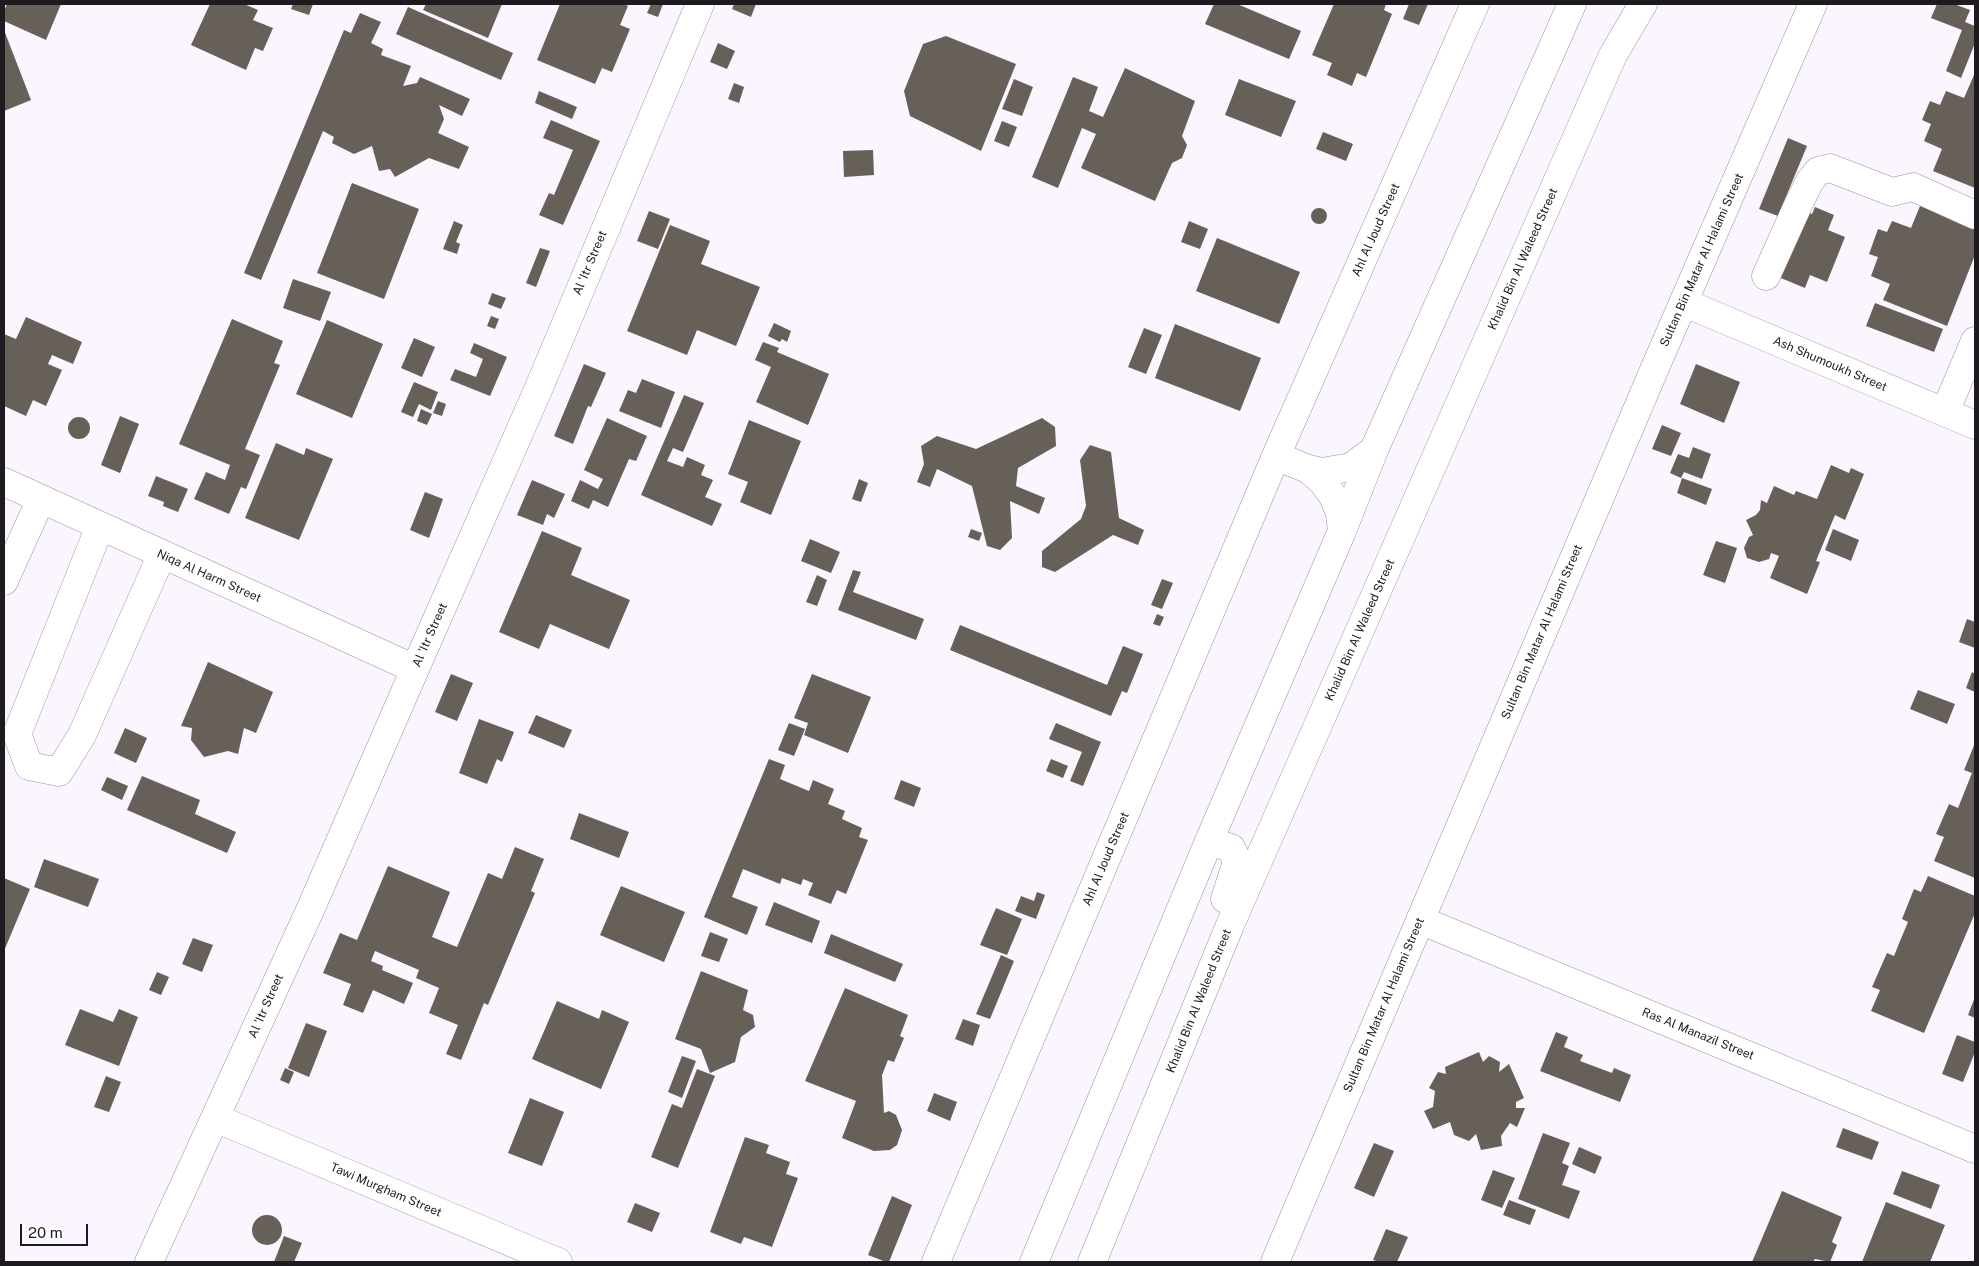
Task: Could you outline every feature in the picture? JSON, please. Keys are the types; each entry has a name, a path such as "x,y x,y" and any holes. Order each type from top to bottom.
{"street":[{"name":"Al 'Itr Street","path":"149,1262 215,1118 538,390 700,4"},
{"name":"Ahl Al Joud Street","path":"936,1262 1276,456 1475,4"},
{"path":"1034,1262 1209,841 1342,532 1374,450 1572,4"},
{"name":"Khalid Bin Al Waleed Street","path":"1092,1262 1230,925 1613,55 1642,4"},
{"name":"Sultan Bin Matar Al Halami Street","path":"1275,1262 1813,4"},
{"path":"1766,276 1799,203 1810,181 1818,171 1830,168 1892,192 1914,187 1975,215"},
{"name":"Ash Shumoukh Street","path":"1685,303 1975,425"},
{"path":"1945,412 1975,341"},
{"path":"1276,456 1308,469 1322,472 1336,471 1364,460 1374,450"},
{"path":"1308,469 1322,481 1333,496 1340,513 1342,532"},
{"name":"Niqa Al Harm Street","path":"4,482 415,669"},
{"path":"4,581 41,499"},
{"path":"100,526 10,737 29,766 59,772 82,735 162,554"},
{"path":"1209,841 1230,848 1235,856 1236,865 1225,899 1230,925"},
{"name":"Ras Al Manazil Street","path":"1420,920 1975,1149"},
{"name":"Tawi Murgham Street","path":"215,1118 558,1262"}],"building":[{"path":"7,4 61,4 46,40 4,21 4,11"},
{"path":"210,4 244,4 258,10 253,20 273,28 263,51 255,48 246,70 191,45"},
{"path":"293,4 313,4 309,15 291,9"},
{"path":"426,4 502,4 488,38 423,10"},
{"path":"560,4 624,4 628,6 620,25 630,29 612,72 602,68 595,84 537,60"},
{"path":"651,4 663,4 658,17 647,13"},
{"path":"734,4 756,4 751,17 732,9"},
{"path":"1214,4 1237,4 1301,31 1289,59 1205,24"},
{"path":"1334,4 1386,4 1384,10 1392,14 1366,77 1357,73 1352,86 1327,75 1332,63 1312,55"},
{"path":"1409,4 1428,4 1419,25 1403,19"},
{"path":"1937,4 1954,4 1970,10 1965,22 1975,26 1975,43 1961,78 1946,71 1962,30 1931,18"},
{"path":"408,7 513,53 501,80 396,34"},
{"path":"360,13 381,22 371,43 383,49 381,55 411,66 403,86 417,83 420,77 470,99 462,116 439,105 444,119 438,133 469,147 459,169 429,158 395,177 390,169 379,171 372,146 354,154 332,143 334,137 323,131 261,280 244,273 344,30 351,33"},
{"path":"4,30 31,100 4,111"},
{"path":"946,36 1016,64 981,151 910,116 904,91 923,44"},
{"path":"718,43 735,51 727,69 710,62"},
{"path":"1125,68 1195,101 1182,136 1187,145 1182,158 1172,163 1155,201 1081,168 1096,134 1082,128 1058,188 1032,177 1073,77 1098,87 1089,111 1103,117"},
{"path":"1974,75 1975,188 1933,171 1942,149 1924,141 1931,124 1922,120 1930,101 1940,105 1946,91 1964,98"},
{"path":"1014,79 1033,87 1022,116 1002,109"},
{"path":"1239,79 1296,101 1281,137 1225,115"},
{"path":"734,83 744,87 739,103 728,99"},
{"path":"539,91 577,107 572,119 535,103"},
{"path":"551,120 600,141 563,225 539,215 549,193 554,195 573,150 543,138"},
{"path":"1002,121 1017,127 1009,147 994,141"},
{"path":"1323,132 1353,144 1346,161 1316,149"},
{"path":"1788,138 1807,146 1778,216 1759,209"},
{"path":"873,150 874,175 844,177 843,151"},
{"path":"352,183 419,209 384,299 317,273"},
{"path":"1920,206 1975,227 1975,255 1947,326 1883,300 1890,284 1871,276 1878,257 1869,254 1878,229 1887,232 1892,221 1911,228"},
{"path":"1815,207 1834,215 1828,230 1845,237 1827,282 1810,275 1805,288 1776,276 1802,210 1812,214"},
{"path":"1319,208 1327,216 1319,224 1311,216"},
{"path":"649,211 670,219 658,249 637,241"},
{"path":"454,221 463,225 456,242 460,244 457,254 443,249"},
{"path":"1189,221 1208,229 1200,249 1181,242"},
{"path":"670,225 710,241 701,264 760,287 736,346 697,330 687,355 627,331"},
{"path":"1217,238 1300,272 1279,324 1196,291"},
{"path":"540,248 550,251 536,287 526,283"},
{"path":"293,279 331,292 320,321 283,308"},
{"path":"492,293 506,298 501,309 488,304"},
{"path":"1875,303 1943,329 1934,352 1866,326"},
{"path":"491,316 499,319 495,329 487,326"},
{"path":"26,317 82,342 73,364 52,355 48,364 62,370 46,406 33,400 26,416 4,406 4,334 16,339"},
{"path":"232,319 283,341 274,363 280,365 245,449 260,455 246,489 241,487 229,514 194,499 206,472 225,480 230,465 179,444"},
{"path":"327,320 383,344 352,418 296,394"},
{"path":"774,323 791,331 787,342 782,339 780,342 768,336"},
{"path":"1175,324 1261,358 1240,411 1155,378"},
{"path":"1144,328 1162,335 1146,374 1128,367"},
{"path":"414,338 435,347 422,377 401,368"},
{"path":"763,342 779,348 777,352 829,374 808,425 756,402 771,367 755,360"},
{"path":"474,343 507,357 490,396 450,380 455,369 476,377 483,359 470,353"},
{"path":"584,364 606,373 591,407 588,406 573,444 554,436"},
{"path":"1696,364 1740,382 1724,423 1680,404"},
{"path":"642,379 675,392 661,428 619,411 628,390 636,393"},
{"path":"414,382 438,392 431,410 419,404 413,417 401,412"},
{"path":"684,395 704,403 683,452 673,448 667,461 683,467 687,457 705,465 701,475 713,480 705,497 722,504 712,526 641,495"},
{"path":"438,401 446,404 442,416 433,413"},
{"path":"421,409 432,414 427,425 417,421"},
{"path":"120,416 139,424 120,473 101,465"},
{"path":"79,417 87,420 90,428 87,436 79,439 71,436 68,428 71,420"},
{"path":"607,418 647,436 636,461 629,459 608,507 593,500 589,509 571,501 580,480 598,489 603,479 584,470"},
{"path":"1042,418 1055,427 1056,446 1018,468 1016,486 1045,498 1039,514 1010,501 1012,538 1000,550 987,546 972,486 937,469 930,487 917,482 924,464 921,446 937,436 976,449"},
{"path":"749,420 801,441 771,515 740,502 748,482 728,474"},
{"path":"1662,425 1681,433 1671,456 1652,449"},
{"path":"276,443 304,455 306,448 333,459 299,540 245,518"},
{"path":"1090,445 1111,452 1119,518 1144,530 1138,545 1113,535 1055,572 1042,567 1042,551 1081,519 1086,506 1080,460"},
{"path":"1693,447 1711,454 1702,479 1684,472 1681,478 1670,473 1678,454 1689,458"},
{"path":"1831,465 1849,473 1851,468 1864,474 1845,520 1835,515 1816,561 1820,562 1807,594 1770,578 1779,556 1771,553 1769,559 1759,562 1747,558 1744,548 1749,537 1753,535 1746,520 1756,515 1760,510 1761,500 1767,503 1774,486 1794,495 1796,491 1817,499"},
{"path":"156,476 188,489 178,512 163,506 164,502 148,496"},
{"path":"1682,478 1712,489 1706,505 1677,493"},
{"path":"859,479 868,483 861,502 852,499"},
{"path":"532,480 565,494 554,518 547,514 543,525 517,515"},
{"path":"425,492 443,499 429,538 410,530"},
{"path":"971,529 982,533 979,541 968,537"},
{"path":"1833,529 1859,540 1851,561 1825,550"},
{"path":"542,531 582,548 571,575 630,600 609,649 550,624 539,649 499,632"},
{"path":"810,539 840,552 831,573 801,561"},
{"path":"1716,541 1737,548 1725,583 1703,575"},
{"path":"853,570 861,572 853,592 924,619 916,640 838,610"},
{"path":"817,575 827,580 817,606 806,602"},
{"path":"1162,579 1173,583 1162,609 1151,605"},
{"path":"1157,614 1164,617 1160,626 1153,624"},
{"path":"1967,619 1975,622 1975,648 1959,642"},
{"path":"960,625 1107,685 1123,646 1143,654 1127,693 1122,691 1111,716 950,650"},
{"path":"208,662 273,692 256,733 244,728 238,754 228,751 204,757 191,740 192,728 181,726"},
{"path":"1972,672 1975,674 1975,692 1966,688"},
{"path":"451,674 473,683 457,721 435,712"},
{"path":"812,674 871,697 848,753 804,735 808,723 794,718"},
{"path":"1918,690 1955,704 1947,724 1910,709"},
{"path":"536,715 572,730 564,748 528,733"},
{"path":"479,719 514,732 502,762 497,759 487,784 459,773"},
{"path":"789,723 805,729 794,756 778,750"},
{"path":"1056,723 1101,742 1083,786 1070,781 1082,752 1049,739"},
{"path":"125,728 147,738 136,763 114,753"},
{"path":"1975,743 1975,878 1934,861 1944,837 1936,834 1949,804 1958,808 1972,773 1964,770"},
{"path":"769,759 785,765 780,779 809,791 813,780 834,789 828,804 845,811 842,819 862,828 859,837 868,840 846,894 837,890 831,904 808,895 813,883 803,879 801,885 782,878 780,884 743,869 732,897 758,907 747,935 704,917"},
{"path":"1051,759 1068,766 1063,778 1046,771"},
{"path":"142,776 200,800 195,814 236,832 227,853 127,810"},
{"path":"107,777 128,786 122,800 101,790"},
{"path":"901,780 921,788 914,807 894,799"},
{"path":"579,813 629,832 619,858 570,839"},
{"path":"515,847 544,859 531,891 535,893 488,1005 484,1003 461,1060 446,1054 458,1025 429,1013 439,988 416,978 419,970 375,951 371,961 383,966 382,970 413,983 404,1004 373,990 363,1013 343,1005 351,984 323,973 340,933 357,940 388,866 450,892 432,937 457,947 488,873 502,879"},
{"path":"44,859 99,879 88,907 34,887"},
{"path":"1928,876 1975,896 1975,913 1924,1033 1871,1011 1880,990 1872,987 1887,953 1894,956 1908,922 1902,919 1914,889 1921,892"},
{"path":"4,878 30,889 4,951"},
{"path":"621,886 685,912 664,962 600,935"},
{"path":"1037,892 1045,895 1036,919 1015,911 1021,896 1034,901"},
{"path":"774,902 820,921 812,943 765,925"},
{"path":"996,908 1022,919 1007,955 980,945"},
{"path":"710,932 728,939 719,962 701,956"},
{"path":"831,934 903,964 895,982 824,953"},
{"path":"193,938 213,945 202,972 182,964"},
{"path":"1001,955 1014,961 990,1019 976,1014"},
{"path":"701,971 748,990 743,1010 753,1015 755,1027 741,1037 735,1062 710,1073 701,1049 675,1039"},
{"path":"157,972 169,977 161,995 149,990"},
{"path":"845,988 908,1015 900,1036 904,1038 894,1062 888,1060 882,1075 884,1113 889,1111 896,1115 902,1130 897,1145 890,1150 874,1151 842,1138 856,1101 805,1081"},
{"path":"1975,997 1975,1018 1968,1015"},
{"path":"557,1001 599,1019 602,1010 629,1022 601,1089 532,1059"},
{"path":"80,1009 113,1022 119,1009 138,1017 119,1066 65,1045"},
{"path":"963,1019 980,1025 973,1046 955,1039"},
{"path":"306,1023 327,1031 309,1077 288,1068"},
{"path":"1556,1032 1568,1037 1564,1047 1583,1055 1580,1061 1612,1073 1614,1068 1631,1075 1620,1102 1540,1071"},
{"path":"1957,1035 1975,1042 1975,1052 1963,1082 1942,1074"},
{"path":"1479,1052 1483,1062 1489,1056 1500,1062 1499,1072 1509,1064 1524,1098 1516,1102 1516,1108 1525,1108 1517,1127 1510,1123 1501,1136 1502,1146 1481,1150 1476,1134 1469,1141 1454,1135 1450,1122 1433,1129 1424,1111 1433,1107 1435,1091 1429,1088 1438,1072 1446,1074 1445,1067"},
{"path":"682,1056 696,1061 682,1098 668,1092"},
{"path":"285,1068 294,1072 289,1084 280,1080"},
{"path":"697,1069 715,1076 678,1168 651,1157 672,1104 682,1108"},
{"path":"106,1076 121,1082 109,1112 94,1107"},
{"path":"934,1093 957,1102 950,1121 927,1111"},
{"path":"530,1098 564,1112 542,1166 508,1153"},
{"path":"1843,1128 1879,1142 1872,1160 1836,1147"},
{"path":"1543,1133 1570,1143 1562,1163 1569,1166 1562,1185 1580,1191 1569,1219 1518,1199"},
{"path":"745,1137 769,1145 766,1153 790,1162 786,1174 798,1178 772,1247 744,1237 741,1244 710,1232"},
{"path":"1374,1143 1394,1151 1374,1197 1354,1188"},
{"path":"1579,1147 1602,1157 1595,1174 1572,1164"},
{"path":"1493,1170 1515,1178 1502,1208 1481,1200"},
{"path":"1902,1171 1940,1185 1931,1209 1893,1194"},
{"path":"1782,1191 1842,1217 1832,1242 1837,1245 1830,1262 1815,1259 1813,1262 1752,1262"},
{"path":"892,1196 912,1205 889,1262 886,1262 868,1255"},
{"path":"1509,1200 1536,1210 1530,1225 1503,1215"},
{"path":"1886,1202 1945,1225 1930,1262 1862,1262"},
{"path":"635,1203 660,1213 652,1232 627,1222"},
{"path":"267,1215 278,1219 282,1230 278,1241 267,1245 256,1241 252,1230 256,1219"},
{"path":"1386,1229 1408,1237 1397,1262 1373,1260"},
{"path":"284,1236 302,1243 294,1262 274,1262"}]}
